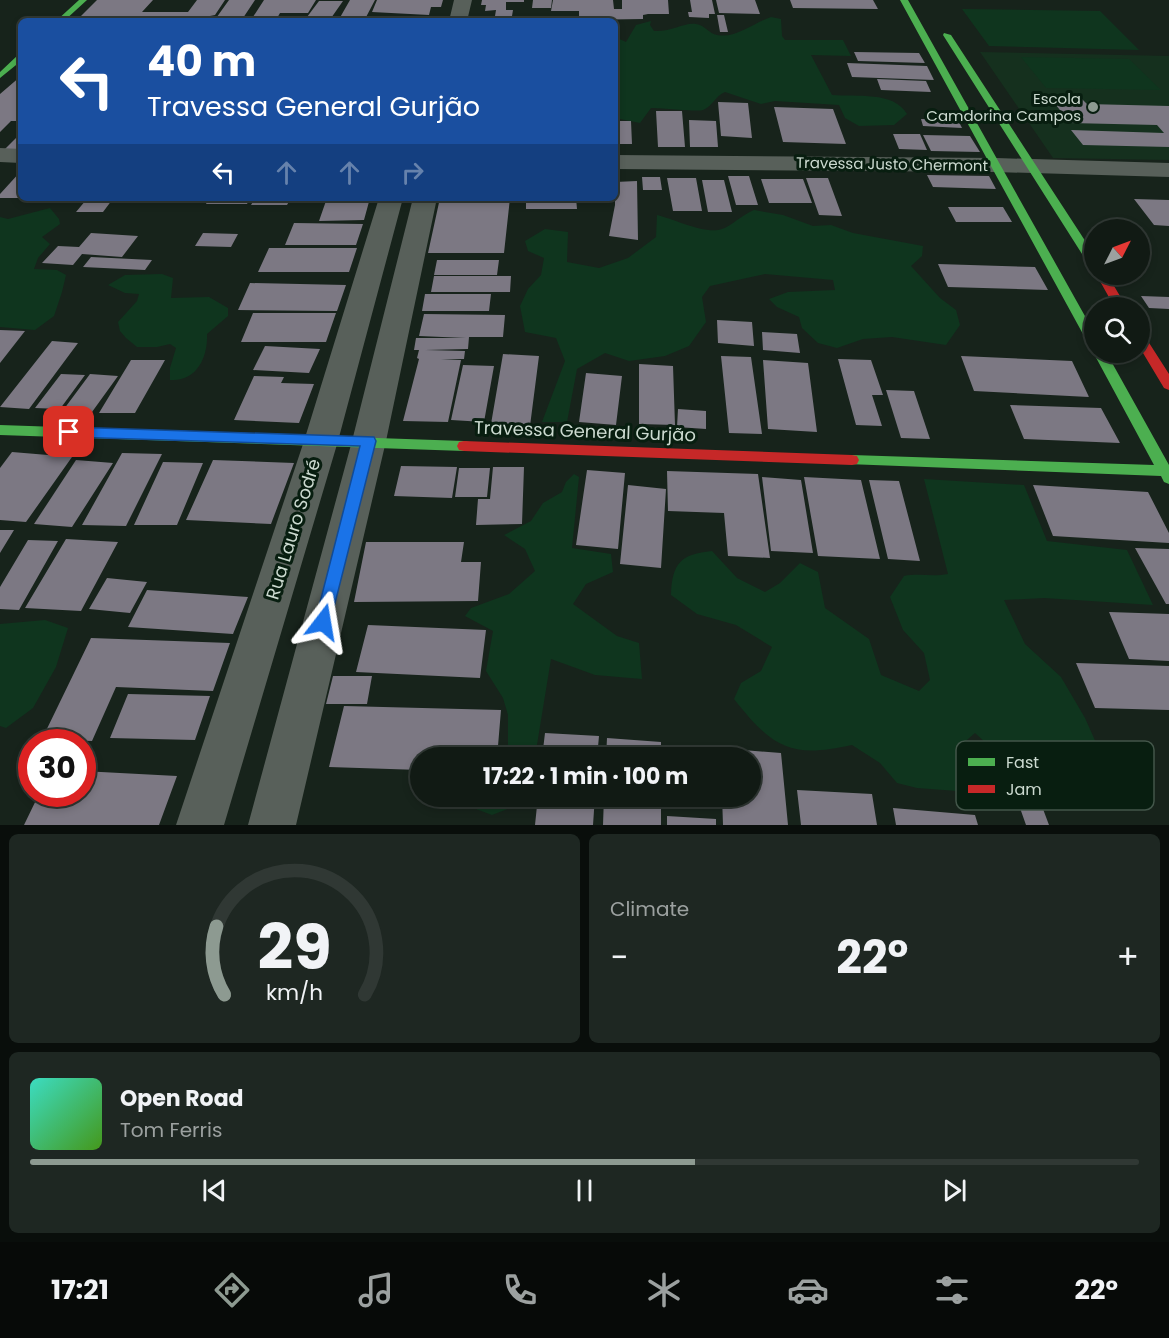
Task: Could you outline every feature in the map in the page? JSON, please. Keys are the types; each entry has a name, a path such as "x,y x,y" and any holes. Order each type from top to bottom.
{"street":[{"path":"63,18 83,0"},
{"path":"459,18 463,0"},
{"path":"904,0 1084,325"},
{"path":"937,19 1084,248"},
{"path":"0,76 18,60"},
{"path":"0,155 18,156"},
{"name":"Travessa Justo Chermont","path":"618,162 996,165 1169,170"},
{"name":"Rua Lauro Sodré","path":"200,825 321,441 390,201"},
{"path":"272,825 369,441 424,201"},
{"path":"1150,354 1169,385"},
{"path":"1105,363 1168,473"},
{"name":"Travessa General Gurjão","path":"0,430 369,441 1168,473"}],"shaded area":[{"path":"962,9 1100,11 1139,50 989,46"},
{"path":"771,17 781,19 782,36 785,40 843,40 851,56 811,55 832,95 884,98 901,107 907,114 894,125 859,126 845,118 839,105 775,101 761,104 725,92 703,110 651,108 640,123 618,119 618,38 626,42 636,25 651,21 650,25 654,31 696,24 714,34 724,36"},
{"name":"Escola Camdorina Campos","path":"980,52 1169,56 1169,160 1053,158"},
{"path":"1021,57 1129,59 1161,90 1046,88"},
{"path":"50,208 59,219 60,224 42,237 50,244 38,258 34,269 57,270 66,275 54,316 35,330 0,327 0,217 8,219"},
{"path":"754,210 783,215 813,226 831,225 853,233 923,246 922,256 911,266 940,298 956,310 960,325 946,345 892,337 863,339 837,348 818,343 802,328 799,317 777,307 769,299 788,292 835,290 833,280 765,274 710,286 702,297 706,322 689,346 665,356 629,361 605,353 577,369 567,422 542,422 565,361 556,338 525,332 520,306 528,289 541,275 544,258 528,251 525,241 545,229 568,232 567,262 599,268 628,258 656,237 657,215 699,228 715,230 725,228"},
{"path":"162,274 173,278 171,298 209,297 228,308 228,316 207,334 203,359 199,366 187,377 179,380 170,380 170,368 176,348 170,344 157,347 137,347 120,331 118,322 137,301 139,294 125,293 108,285 125,275"},
{"path":"574,474 579,477 572,548 611,554 613,572 586,584 573,604 617,636 639,643 642,679 595,675 551,659 537,747 508,747 508,715 503,698 486,671 493,631 465,616 471,608 509,594 535,571 525,549 504,535 531,521 543,503 562,492 566,482"},
{"path":"924,479 1024,485 1047,541 1127,550 1153,605 1044,598 1004,600 1025,644 1061,677 1085,718 1095,741 984,741 975,733 966,741 956,741 956,791 917,788 897,783 880,763 852,745 813,750 784,745 760,728 734,699 741,683 761,671 772,647 736,625 697,614 671,595 673,575 680,562 701,552 712,551 737,578 765,592 780,583 800,563 818,572 825,608 869,639 881,675 919,691 930,680 924,653 903,630 890,597 904,576 948,574"},
{"path":"45,620 68,628 56,667 33,708 6,728 0,726 0,624"},
{"path":"471,807 513,807 492,815"}],"building":[{"path":"97,0 153,0 142,12 188,12 197,0 225,0 215,15 208,18 80,17"},
{"path":"229,0 255,0 243,18 216,18"},
{"path":"264,0 316,0 308,13 280,13 277,18 252,18"},
{"path":"350,0 375,0 366,18 340,18"},
{"path":"377,0 443,0 441,7 431,7 429,15 372,12"},
{"path":"482,0 524,0 524,2 506,2 506,10 513,10 512,16 495,16 496,10 485,11 486,5 481,5"},
{"path":"533,0 552,0 551,8 532,8"},
{"path":"553,0 613,0 614,9 622,9 622,0 668,0 669,14 648,14 643,15 643,19 618,19 579,18 579,11 551,11"},
{"path":"690,0 712,0 715,14 709,14 709,18 689,17 688,12 692,12"},
{"path":"716,0 755,0 760,14 719,13"},
{"path":"790,0 873,0 878,9 793,8"},
{"path":"319,1 343,1 331,18 306,18"},
{"path":"717,15 724,15 728,32 720,32"},
{"path":"854,52 919,53 925,63 858,61"},
{"path":"847,63 927,66 934,80 852,77"},
{"path":"18,79 18,121 11,121 0,132 0,94"},
{"path":"877,79 926,81 931,92 881,90"},
{"path":"1049,96 1080,97 1087,104 1169,106 1169,147 1083,145 1071,130 1164,133 1157,125 1070,123"},
{"path":"718,102 748,103 752,138 721,136"},
{"path":"774,107 833,109 846,144 783,142"},
{"path":"656,111 682,111 685,147 658,147"},
{"path":"921,119 958,120 962,128 923,126"},
{"path":"689,120 716,121 718,147 690,147"},
{"path":"618,121 631,121 632,144 618,144"},
{"path":"893,134 920,134 927,150 899,149"},
{"path":"923,135 970,136 980,152 931,151"},
{"path":"18,136 18,149 5,149"},
{"path":"18,174 18,198 0,198 0,194"},
{"path":"927,175 989,176 996,189 933,187"},
{"path":"728,176 749,176 758,205 736,205"},
{"path":"642,177 660,177 662,190 643,190"},
{"path":"667,178 696,178 702,211 673,211"},
{"path":"806,178 828,178 842,216 819,215"},
{"path":"761,179 803,179 812,203 769,203"},
{"path":"702,180 724,180 732,212 708,212"},
{"path":"637,181 638,240 609,236 615,201 618,201 618,182"},
{"path":"1134,199 1169,200 1169,226 1154,225"},
{"path":"85,201 111,201 103,212 76,212"},
{"path":"208,201 248,201 247,204 206,204"},
{"path":"253,201 289,201 287,205 251,205"},
{"path":"326,201 369,201 364,220 319,221"},
{"path":"439,201 510,201 504,253 428,253"},
{"path":"526,201 576,201 577,209 526,209"},
{"path":"948,207 1003,207 1012,222 956,222"},
{"path":"294,223 363,224 356,245 285,245"},
{"path":"91,233 138,236 122,257 82,254 73,265 42,263 58,246 79,247"},
{"path":"203,233 238,234 231,247 195,246"},
{"path":"269,248 357,248 349,272 258,272"},
{"path":"91,257 152,260 145,270 83,267"},
{"path":"437,260 499,260 497,275 434,275"},
{"path":"938,264 1035,267 1048,290 948,287"},
{"path":"434,276 511,276 510,292 431,292"},
{"path":"250,283 346,285 337,311 238,310"},
{"path":"425,294 491,294 489,311 422,311"},
{"path":"1141,296 1169,297 1169,309 1150,308 1150,297"},
{"path":"253,313 336,313 326,342 241,342"},
{"path":"424,314 505,315 503,337 469,337 468,349 425,350 465,351 464,359 441,359 461,360 448,422 403,421 419,359 417,358 419,350 414,350 416,338 466,338 419,336"},
{"path":"717,320 752,322 754,346 718,343"},
{"path":"0,330 25,331 0,363"},
{"path":"762,332 797,334 800,353 763,350"},
{"path":"52,341 78,343 29,409 0,407"},
{"path":"265,346 320,349 309,373 253,370"},
{"path":"503,354 539,356 530,426 491,424"},
{"path":"721,356 751,357 762,434 729,433"},
{"path":"961,356 1072,361 1089,397 974,391"},
{"path":"838,359 871,360 883,395 872,395 882,426 856,425"},
{"path":"131,360 165,360 135,413 99,413"},
{"path":"763,360 808,363 817,432 768,429"},
{"path":"639,364 673,366 675,425 639,424"},
{"path":"463,365 494,366 484,422 451,420"},
{"path":"586,373 622,376 616,425 579,422"},
{"path":"61,374 85,375 60,409 35,408"},
{"path":"90,374 118,376 92,412 64,409"},
{"path":"254,376 284,377 281,383 314,384 299,423 234,420"},
{"path":"886,390 914,391 930,439 901,438"},
{"path":"1010,405 1101,408 1120,443 1024,439"},
{"path":"678,409 706,411 706,429 677,427"},
{"path":"12,452 72,457 26,522 0,520 0,468"},
{"path":"122,453 162,454 126,526 82,525"},
{"path":"76,460 113,463 72,527 34,524"},
{"path":"213,460 294,463 271,524 186,520"},
{"path":"163,462 203,463 177,525 134,525"},
{"path":"401,466 457,467 452,498 394,496"},
{"path":"493,467 524,467 522,524 476,525 478,499 490,499"},
{"path":"459,468 490,468 487,497 455,497"},
{"path":"587,470 625,473 618,549 576,545"},
{"path":"667,471 758,474 770,558 728,556 724,513 668,511"},
{"path":"762,477 801,480 813,553 771,551"},
{"path":"804,477 861,480 880,559 818,556"},
{"path":"869,480 899,481 920,561 888,559"},
{"path":"628,485 666,489 661,568 620,564"},
{"path":"1033,485 1148,492 1169,533 1169,543 1053,536"},
{"path":"0,530 14,530 0,553"},
{"path":"66,539 118,542 81,611 25,608"},
{"path":"28,540 58,541 19,610 0,609 0,587"},
{"path":"366,542 464,542 461,562 481,562 478,601 354,602"},
{"path":"1135,548 1169,549 1169,604 1166,604"},
{"path":"107,578 147,582 130,613 89,609"},
{"path":"147,590 248,597 233,634 128,627"},
{"path":"1109,612 1169,614 1169,661 1129,659"},
{"path":"368,625 486,630 480,678 356,672"},
{"path":"91,638 230,643 213,691 116,687 96,732 96,729 47,729"},
{"path":"1076,663 1169,666 1169,710 1095,708"},
{"path":"333,676 372,676 367,704 326,704"},
{"path":"128,694 210,696 195,740 110,738"},
{"path":"344,706 501,710 498,747 410,747 410,770 329,767"},
{"path":"545,733 599,736 598,747 543,747"},
{"path":"607,738 661,742 661,747 607,747"},
{"path":"761,751 781,753 788,825 723,825 722,807 761,807"},
{"path":"96,772 177,776 159,825 24,825 33,807 96,807"},
{"path":"797,790 872,794 877,825 801,825"},
{"path":"537,807 594,807 593,825 535,825"},
{"path":"604,807 661,807 661,825 603,825"},
{"path":"893,808 975,815 978,825 896,825"},
{"path":"1021,810 1043,810 1049,825 1026,825"},
{"path":"667,816 716,819 716,825 667,825"}],"traffic: fast":[{"path":"63,18 83,0"},
{"path":"904,0 1084,325"},
{"path":"947,35 1084,248"},
{"path":"0,76 18,60"},
{"path":"1105,363 1169,478"},
{"path":"0,430 464,446"},
{"path":"852,460 1169,471"}],"traffic: jam":[{"path":"1107,285 1115,297"},
{"path":"1150,354 1169,385"},
{"path":"464,446 852,460"}],"place":[{"name":"Escola Camdorina Campos","path":"1093,107"}],"route":[{"path":"69,432 369,441 323,622"}]}
